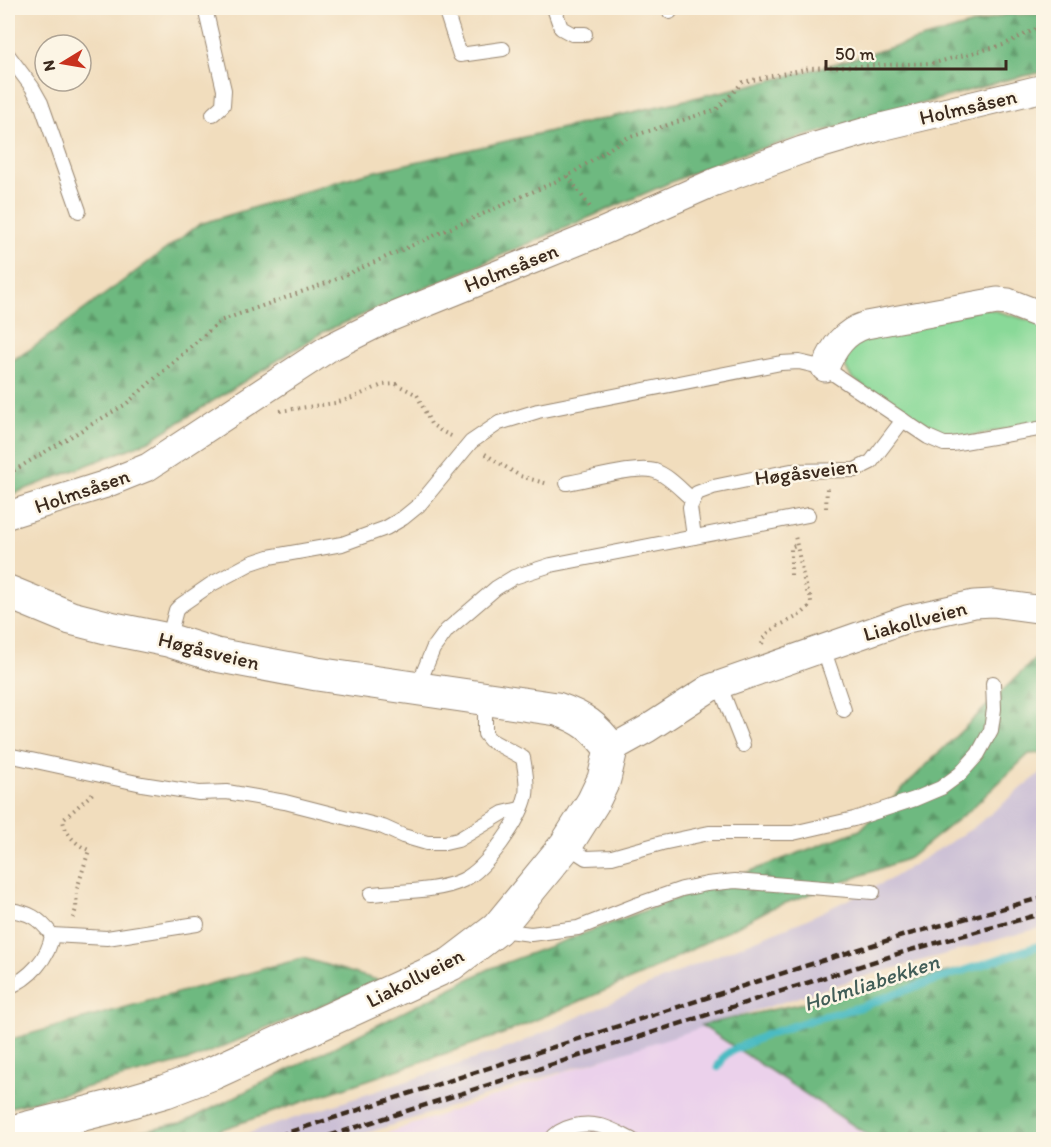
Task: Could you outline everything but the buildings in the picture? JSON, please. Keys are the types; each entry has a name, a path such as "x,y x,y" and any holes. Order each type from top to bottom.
{"street":[{"name":"Holmsåsen","path":"8,515 104,485 148,467 329,348 387,320 715,182 802,150 887,126 1044,88"},
{"path":"825,368 831,354 842,339 850,332 866,325 997,301 1008,302 1044,316"},
{"name":"Høgåsveien","path":"8,592 71,618 114,630 168,640 216,655 265,665 542,706 572,714 589,724 611,749"},
{"name":"Liakollveien","path":"8,1132 120,1104 213,1073 434,972 465,955 497,929 566,845 597,794 604,779 611,749 647,729 692,698 719,684 907,619 957,606 993,603 1044,610"}],"lane":[{"path":"204,8 224,90 223,105 213,114"},
{"path":"446,8 460,55 503,49"},
{"path":"554,8 561,28 572,34 585,34"},
{"path":"8,55 32,87 40,103 79,211"},
{"path":"168,640 172,622 179,607 235,570 269,557 342,544 369,536 404,518 434,489 469,444 499,423 538,411 781,363 799,362 825,368 937,442 952,444 1044,428"},
{"name":"Høgåsveien","path":"692,499 697,493 713,487 777,473 800,470 855,470 871,462 903,420"},
{"path":"567,483 637,470 654,471 671,481 692,499 690,507 694,537"},
{"path":"417,688 433,649 447,630 489,593 514,577 551,565 808,515"},
{"path":"823,648 844,710"},
{"path":"566,845 586,858 612,857 709,833 793,833 854,819 915,799 940,788 960,774 978,754 991,730 994,709 993,683"},
{"path":"719,684 742,745"},
{"path":"371,894 435,887 462,880 476,872 497,850 520,810 527,784 523,758 484,735 485,697"},
{"path":"8,755 175,790 199,793 227,792 285,802 383,827 426,843 458,840 503,813 520,810"},
{"path":"497,929 531,934 578,928 682,889 735,881 873,892"},
{"path":"8,910 33,916 42,922 52,935 107,938 197,924"},
{"path":"8,987 14,985 38,965 46,954 52,935"},
{"path":"551,1140 554,1134 571,1126 590,1125 602,1126 632,1140"}],"path":[{"path":"8,471 13,471 126,404 220,321 333,281 568,176 624,139 717,109 743,82 810,68 934,63 1003,45 1044,25"},
{"path":"568,176 605,229"},
{"path":"240,407 256,413 335,403 382,385 396,384 417,395 428,419 435,427 469,444 520,476 544,484 567,483"},
{"path":"826,509 827,482"},
{"path":"768,668 761,646 762,640 771,631 806,610 811,603 795,540"},
{"path":"791,575 791,547 796,545"},
{"path":"67,936 76,909 77,889 89,850 74,842 63,820 97,790 104,775"}],"shaded area":[{"path":"1043,771 1043,927 859,978 348,1139 228,1140 511,1047 706,960 805,920 889,880 973,828"},
{"path":"701,1025 874,1139 367,1140"}],"green space":[{"path":"1043,14 1043,72 1010,79 727,158 323,332 149,441 8,496 8,363 31,349 200,224 359,175 798,74 1005,15"},
{"path":"985,308 1043,324 1043,422 951,440 922,426 852,378 847,369 844,356 849,342"},
{"path":"1043,651 1043,753 1029,754 971,809 909,858 772,908 644,974 503,1034 193,1139 95,1140 185,1122 489,969 860,830"},
{"path":"1043,946 1043,1139 874,1139 701,1025 952,971"},
{"path":"303,958 381,981 193,1059 8,1108 8,1040"}],"waterway":[{"name":"Holmliabekken","path":"718,1067 724,1056 731,1051 766,1035 817,1018 861,1007 1044,944"}],"railway":[{"path":"265,1140 802,967 902,936 1044,897"},
{"path":"316,1140 907,951 1044,913"}]}
